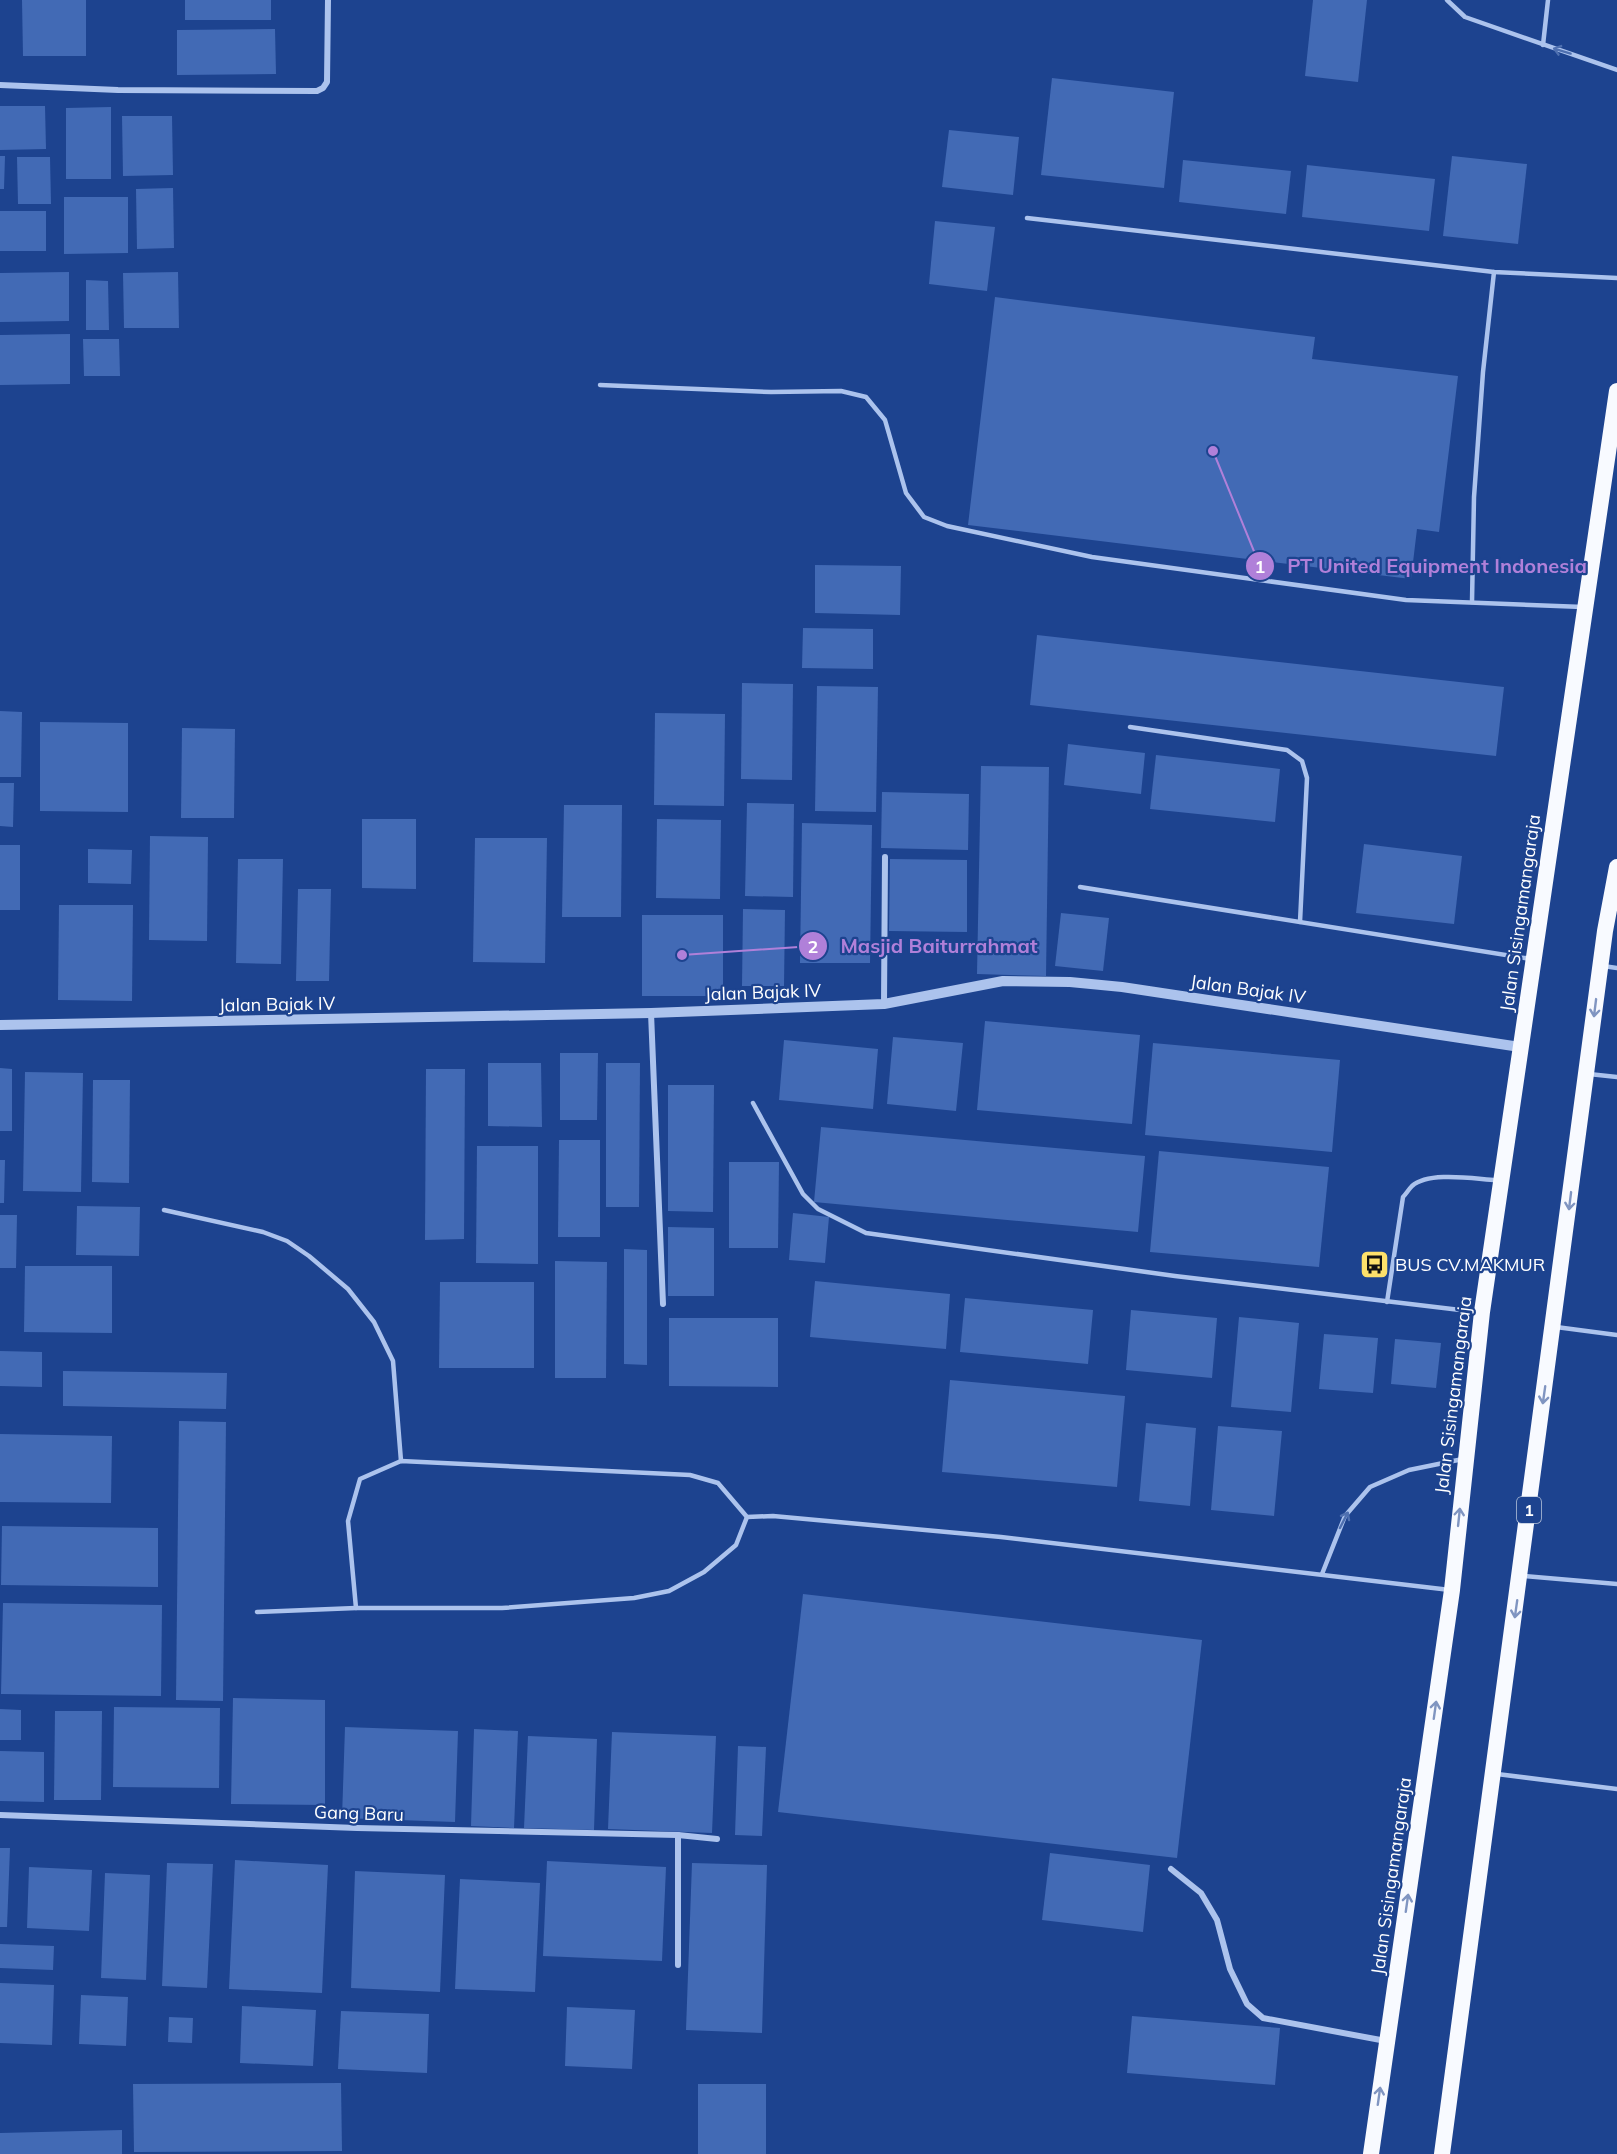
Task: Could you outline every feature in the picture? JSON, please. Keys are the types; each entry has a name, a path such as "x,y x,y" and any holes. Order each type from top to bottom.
{"highway":[{"name":"Jalan Sisingamangaraja","path":"1371,2154 1452,1590 1482,1312 1617,391"},
{"name":"1","path":"1442,2154 1586,1074 1609,967 1608,932 1617,867"}],"street":[{"path":"0,86 118,90 317,91 327,82 328,0"},
{"path":"884,1004 885,857"},
{"name":"Jalan Bajak IV","path":"0,1025 651,1013 884,1004 1003,981 1070,982 1122,987 1520,1047"},
{"path":"651,1013 663,1304"},
{"name":"Gang Baru","path":"0,1815 357,1828 678,1835 717,1839"},
{"path":"678,1835 678,1965"},
{"path":"1170,1869 1200,1893 1217,1920 1230,1969 1247,2004 1263,2018 1387,2042"}],"lane":[{"path":"1447,0 1465,17 1617,70"},
{"path":"1543,45 1548,0"},
{"path":"1027,218 1494,272 1617,278"},
{"path":"1472,602 1474,496 1483,372 1494,272"},
{"path":"600,385 771,392 841,391 866,398 885,420 906,493 924,517 947,526 1092,557 1406,600 1585,607"},
{"path":"1130,727 1287,750 1302,760 1307,778 1300,922"},
{"path":"1080,887 1532,959"},
{"path":"1586,1074 1617,1077"},
{"path":"753,1103 803,1194 818,1209 866,1233 1175,1276 1482,1312"},
{"path":"1387,1302 1403,1197 1413,1185 1430,1178 1502,1181"},
{"path":"164,1210 263,1232 286,1241 309,1256 348,1289 374,1322 393,1361 401,1461"},
{"path":"1553,1326 1617,1335"},
{"path":"1323,1574 1345,1516 1370,1487 1410,1470 1465,1459"},
{"path":"356,1608 348,1521 360,1479 401,1461 690,1475 718,1483 747,1517"},
{"path":"747,1517 773,1516 1001,1537 1452,1590"},
{"path":"257,1612 356,1608 502,1608 634,1598 669,1591 704,1572 736,1545 747,1517"},
{"path":"1520,1576 1617,1584"},
{"path":"1494,1773 1617,1789"}],"building":[{"path":"22,0 86,0 86,56 23,56"},
{"path":"185,0 271,0 271,20 185,20"},
{"path":"1313,0 1367,0 1358,82 1305,76"},
{"path":"275,29 276,74 177,75 177,30"},
{"path":"1052,78 1174,92 1164,188 1041,175"},
{"path":"0,106 45,106 46,149 0,150"},
{"path":"111,107 111,179 66,179 66,108"},
{"path":"122,116 172,116 173,175 123,176"},
{"path":"949,130 1019,137 1013,195 942,187"},
{"path":"0,156 5,156 4,189 0,189"},
{"path":"1452,156 1527,164 1518,244 1443,236"},
{"path":"17,157 50,157 51,204 18,204"},
{"path":"1183,160 1291,171 1286,214 1179,202"},
{"path":"1307,165 1435,179 1429,231 1302,217"},
{"path":"173,188 174,248 137,249 136,189"},
{"path":"64,197 128,197 128,253 64,254"},
{"path":"0,211 46,211 46,251 0,251"},
{"path":"935,221 995,227 987,291 929,284"},
{"path":"69,272 69,321 0,322 0,273"},
{"path":"178,272 179,328 124,328 123,273"},
{"path":"86,280 108,281 109,330 86,330"},
{"path":"995,297 1315,337 1312,359 1458,376 1439,532 1417,529 1411,579 968,525"},
{"path":"70,334 70,384 0,385 0,335"},
{"path":"83,339 119,339 120,376 84,376"},
{"path":"815,565 901,566 900,615 815,613"},
{"path":"803,628 873,629 873,669 802,668"},
{"path":"1037,635 1504,687 1496,756 1030,705"},
{"path":"742,683 793,684 792,780 741,779"},
{"path":"817,686 878,687 876,812 815,811"},
{"path":"0,711 22,712 21,777 0,777"},
{"path":"655,713 725,714 724,806 654,805"},
{"path":"40,722 128,723 128,812 40,811"},
{"path":"182,728 235,729 234,818 181,818"},
{"path":"1068,744 1145,753 1141,794 1064,785"},
{"path":"1156,755 1280,769 1275,822 1150,809"},
{"path":"981,766 1049,767 1046,976 977,974"},
{"path":"0,783 14,783 13,827 0,826"},
{"path":"882,792 969,794 968,850 881,848"},
{"path":"747,803 794,804 793,897 745,896"},
{"path":"564,805 622,805 621,917 562,917"},
{"path":"362,819 416,819 416,889 362,888"},
{"path":"657,819 721,820 720,899 656,898"},
{"path":"802,823 872,825 870,963 800,963"},
{"path":"150,836 208,837 207,941 149,940"},
{"path":"475,838 547,838 545,963 473,962"},
{"path":"1364,844 1462,856 1454,924 1356,913"},
{"path":"0,845 20,845 20,910 0,910"},
{"path":"88,849 132,850 131,884 88,883"},
{"path":"238,859 283,859 281,964 236,963"},
{"path":"890,859 967,860 967,932 889,931"},
{"path":"298,889 331,889 329,981 296,981"},
{"path":"59,905 133,905 132,1001 58,1000"},
{"path":"743,909 785,910 784,986 742,986"},
{"path":"1061,913 1109,918 1103,971 1055,966"},
{"path":"642,915 723,915 723,996 642,996"},
{"path":"985,1021 1140,1035 1132,1124 977,1110"},
{"path":"893,1037 963,1043 956,1111 887,1104"},
{"path":"784,1040 878,1049 873,1109 779,1100"},
{"path":"1153,1043 1340,1060 1332,1152 1145,1135"},
{"path":"560,1053 598,1053 597,1120 560,1120"},
{"path":"488,1063 541,1063 542,1127 488,1126"},
{"path":"606,1063 640,1063 639,1207 606,1207"},
{"path":"0,1068 12,1069 12,1131 0,1131"},
{"path":"426,1069 465,1069 464,1239 425,1240"},
{"path":"25,1072 83,1073 81,1192 23,1191"},
{"path":"93,1080 130,1080 129,1183 92,1182"},
{"path":"668,1085 714,1085 713,1212 668,1211"},
{"path":"821,1127 1145,1156 1138,1232 814,1202"},
{"path":"559,1140 600,1140 600,1237 558,1237"},
{"path":"477,1146 538,1146 538,1264 476,1263"},
{"path":"1159,1151 1329,1167 1319,1267 1150,1252"},
{"path":"0,1160 5,1160 4,1203 0,1203"},
{"path":"729,1162 779,1162 778,1248 729,1248"},
{"path":"77,1206 140,1207 139,1256 76,1255"},
{"path":"793,1213 829,1217 825,1263 789,1260"},
{"path":"0,1215 17,1215 16,1268 0,1268"},
{"path":"668,1227 714,1228 714,1296 668,1296"},
{"path":"624,1249 647,1250 647,1365 624,1364"},
{"path":"555,1261 607,1262 606,1378 555,1378"},
{"path":"25,1266 112,1266 112,1333 24,1332"},
{"path":"815,1281 950,1294 946,1349 810,1337"},
{"path":"440,1282 534,1282 534,1368 439,1368"},
{"path":"965,1298 1093,1310 1088,1364 960,1352"},
{"path":"1131,1310 1217,1318 1212,1378 1126,1370"},
{"path":"1239,1317 1299,1323 1291,1412 1231,1407"},
{"path":"669,1318 778,1318 778,1387 669,1386"},
{"path":"1324,1334 1378,1338 1373,1393 1319,1389"},
{"path":"1395,1339 1441,1343 1436,1388 1391,1384"},
{"path":"0,1351 42,1352 42,1387 0,1386"},
{"path":"63,1371 227,1373 226,1409 63,1406"},
{"path":"950,1380 1125,1396 1117,1487 942,1472"},
{"path":"179,1421 226,1422 223,1701 176,1700"},
{"path":"1146,1423 1196,1428 1190,1506 1139,1501"},
{"path":"1218,1426 1282,1431 1274,1516 1211,1510"},
{"path":"0,1434 112,1436 111,1503 0,1502"},
{"path":"2,1526 158,1528 158,1587 1,1585"},
{"path":"803,1594 1202,1640 1177,1858 778,1812"},
{"path":"3,1603 162,1605 161,1696 1,1694"},
{"path":"233,1698 325,1700 325,1805 231,1804"},
{"path":"114,1707 220,1708 219,1788 113,1787"},
{"path":"0,1709 21,1710 21,1740 0,1740"},
{"path":"55,1711 102,1711 101,1800 54,1800"},
{"path":"345,1727 458,1731 455,1822 342,1818"},
{"path":"474,1729 518,1731 514,1828 471,1826"},
{"path":"612,1732 716,1736 712,1833 608,1829"},
{"path":"528,1736 597,1739 594,1830 524,1828"},
{"path":"738,1746 766,1747 762,1836 735,1835"},
{"path":"0,1751 44,1752 44,1802 0,1801"},
{"path":"0,1848 10,1848 7,1927 0,1927"},
{"path":"1050,1853 1150,1865 1143,1932 1042,1920"},
{"path":"235,1860 328,1865 322,1993 229,1989"},
{"path":"547,1861 666,1867 662,1961 543,1956"},
{"path":"167,1863 213,1864 207,1988 162,1986"},
{"path":"692,1863 767,1865 762,2033 686,2030"},
{"path":"29,1867 92,1870 89,1931 27,1928"},
{"path":"355,1871 445,1875 440,1992 351,1988"},
{"path":"105,1873 150,1875 146,1980 101,1978"},
{"path":"460,1879 540,1883 535,1992 455,1989"},
{"path":"0,1944 54,1946 53,1970 0,1968"},
{"path":"0,1983 54,1985 52,2045 0,2043"},
{"path":"81,1995 128,1997 126,2046 79,2044"},
{"path":"242,2006 316,2010 313,2066 240,2063"},
{"path":"567,2007 635,2010 632,2069 565,2066"},
{"path":"341,2011 429,2014 427,2073 338,2069"},
{"path":"1132,2016 1280,2028 1275,2085 1127,2073"},
{"path":"169,2017 193,2018 192,2043 168,2042"},
{"path":"341,2083 342,2151 134,2152 133,2084"},
{"path":"698,2084 766,2084 766,2154 698,2154"},
{"path":"122,2130 122,2154 0,2154 0,2133"}],"place":[{"name":"PT United Equipment Indonesia","path":"1213,451"},
{"name":"Masjid Baiturrahmat","path":"682,955"},
{"name":"BUS CV.MAKMUR","path":"1374,1264"}]}
